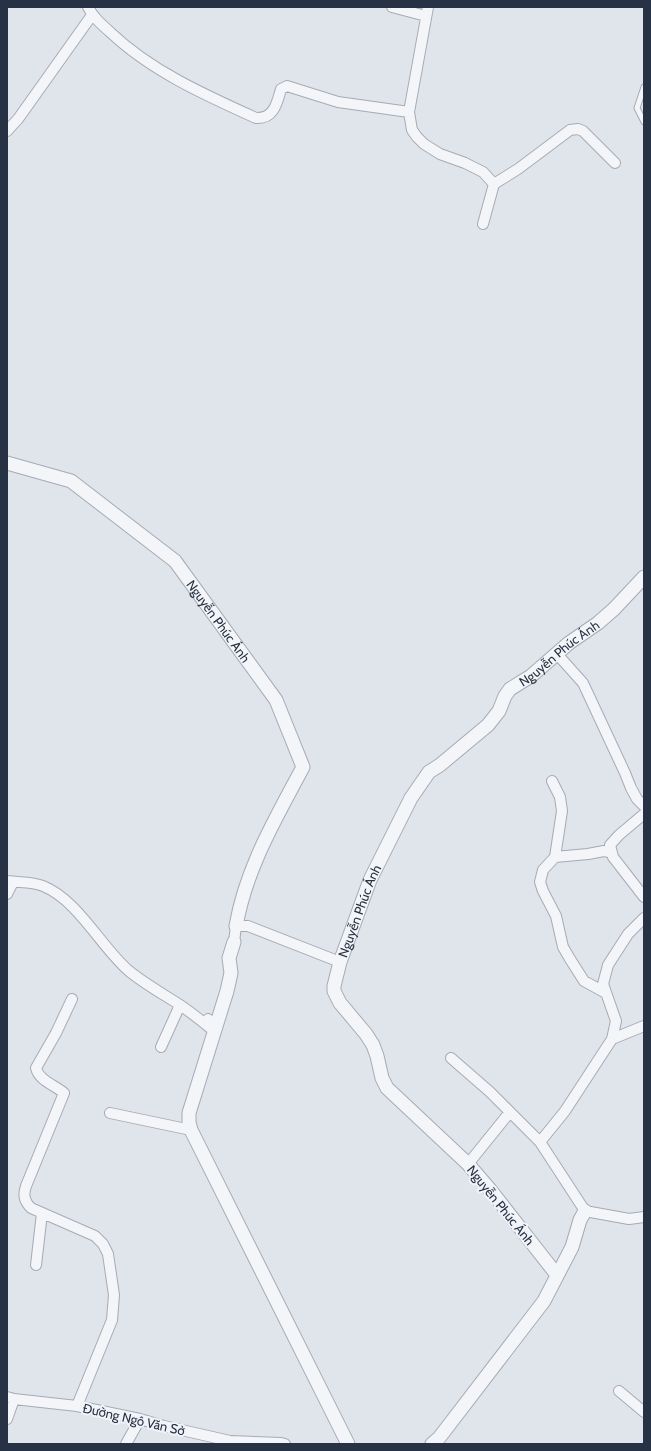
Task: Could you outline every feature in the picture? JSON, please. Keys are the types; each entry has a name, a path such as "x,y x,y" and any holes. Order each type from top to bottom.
{"street":[{"path":"392,7 427,11 409,112 412,130 424,144 440,154 465,163 483,172 494,184"},
{"path":"7,130 18,119 90,11 122,44 139,57 189,86 256,118 266,117 273,111 281,89 288,86 338,102 409,112"},
{"path":"483,224 494,184 518,169 570,130 578,129 583,131 615,163"},
{"name":"Nguyễn Phúc Ánh","path":"7,463 71,481 175,561 276,700 303,767 260,848 239,906 236,926"},
{"name":"Nguyễn Phúc Ánh","path":"558,1275 468,1164 390,1090 380,1073 377,1056 373,1045 366,1034 340,1003 334,991 340,962 370,880 410,798 420,783 429,772 440,765 488,725 499,712 505,696 510,689 531,676 598,623 614,609 644,577"},
{"path":"557,654 583,684 631,788 637,799 644,806"},
{"path":"552,781 560,798 562,811 556,857 543,870 540,882 556,916 563,947 584,981 606,993"},
{"path":"644,814 619,835 610,845 613,857 644,897"},
{"path":"556,857 604,851 612,853"},
{"path":"7,894 10,882 34,883 43,886 60,896 77,911 124,966 214,1031"},
{"path":"540,1142 565,1111 612,1039 616,1021 603,984 608,965 628,934 644,918"},
{"path":"340,962 248,926 236,926 234,942 229,958 231,973 227,991 189,1114 189,1122 191,1130 348,1444"},
{"path":"72,999 56,1033 36,1068 40,1077 64,1093 24,1191 24,1199 31,1208 95,1236 103,1244 108,1254 114,1295 112,1320 77,1406"},
{"path":"161,1047 180,1005"},
{"path":"612,1039 644,1026"},
{"path":"451,1058 510,1112 540,1142 585,1211 629,1219 644,1217"},
{"path":"468,1164 510,1112"},
{"path":"110,1113 191,1130"},
{"path":"432,1444 439,1438 540,1307 572,1247 580,1220 585,1211"},
{"path":"36,1265 42,1213"},
{"path":"619,1391 644,1412"},
{"path":"7,1419 10,1398"},
{"name":"Đường Ngô Văn Sở","path":"10,1398 77,1406 140,1419 230,1441 282,1444"},
{"path":"126,1444 140,1419"}],"lane":[{"path":"644,88 638,108 644,122"}]}
